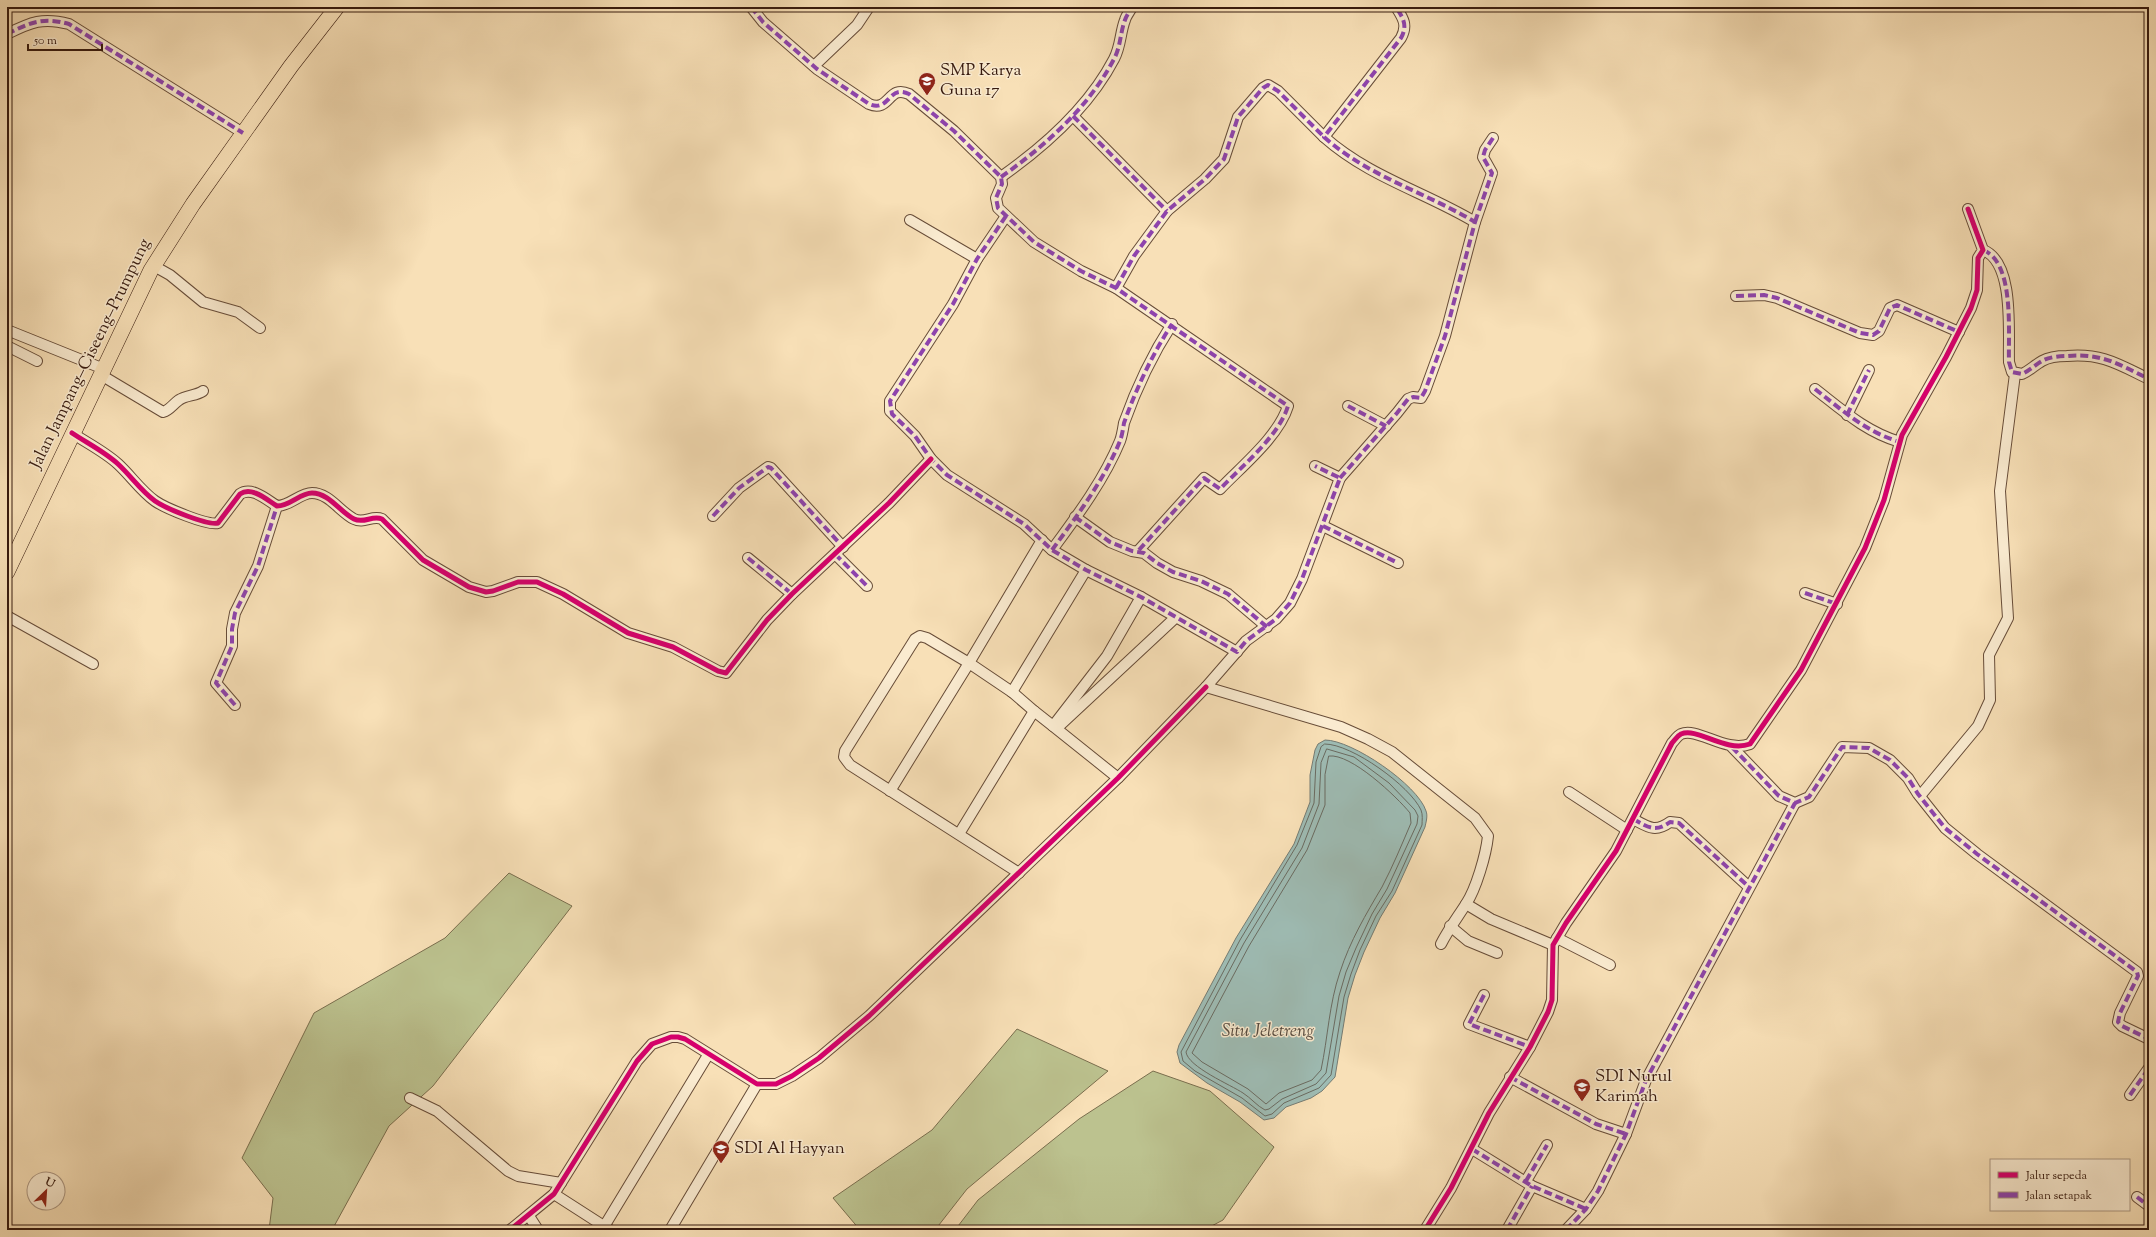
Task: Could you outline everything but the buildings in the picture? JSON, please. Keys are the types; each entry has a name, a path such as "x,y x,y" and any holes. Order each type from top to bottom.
{"main road":[{"name":"Jalan Jampang–Ciseeng–Prumpung","path":"8,569 72,433 154,266 193,204 291,66 337,7"}],"street":[{"path":"751,7 763,22 814,66 837,84 875,106 882,106 891,96 898,92 909,94 954,131 1001,177 1002,184 996,203 1006,216 1034,242 1050,253 1116,288 1172,324 1288,406 1286,415 1270,437 1220,489 1204,478 1138,551"},
{"path":"814,66 857,25 869,7"},
{"path":"1001,177 1026,160 1073,116 1097,86 1115,58 1120,46 1125,20 1132,7"},
{"path":"1324,137 1402,38 1405,22 1396,7"},
{"path":"7,34 25,24 38,21 52,19 69,24 243,134"},
{"path":"1116,288 1134,256 1166,211 1205,179 1224,159 1238,116 1263,88 1268,85 1278,91 1324,137 1347,154 1399,186 1446,205 1475,222"},
{"path":"1073,116 1166,211"},
{"path":"510,1230 554,1194 637,1061 652,1044 671,1037 685,1039 708,1055 758,1084 766,1086 781,1082 819,1058 869,1016 1118,778 1206,687 1246,641 1276,619 1290,603 1302,579 1340,478 1408,399 1413,396 1421,398 1425,392 1445,336 1475,222 1492,173 1483,156 1493,138"},
{"path":"1968,209 1983,250"},
{"path":"1006,216 977,259 953,304 890,401 892,414 915,436 931,459 947,475 1024,524 1052,550 1086,570 1142,597 1175,618 1237,652"},
{"path":"910,220 977,259"},
{"path":"1427,1230 1510,1077 1530,1047 1548,1012 1552,1000 1555,941 1613,856 1651,782 1677,737 1682,734 1690,733 1732,747 1750,744 1801,670 1837,604 1865,548 1884,500 1904,429 1971,308 1977,290 1978,258 1983,250"},
{"path":"1920,796 1978,726 1990,700 1989,655 2008,618 2000,491 2015,374 2012,372 2009,362 2006,285 1998,263 1989,252 1983,250"},
{"path":"154,266 170,276 203,302 238,312 260,328"},
{"path":"1736,296 1764,295 1778,298 1860,333 1870,335 1878,331 1892,306 1901,306 1959,332"},
{"path":"1052,550 1075,517 1112,458 1121,440 1124,424 1156,349 1172,324"},
{"path":"7,330 103,372 163,412 168,411 180,399 197,396 204,391"},
{"path":"7,346 37,361"},
{"path":"2015,374 2022,374 2032,369 2042,361 2055,357 2086,354 2106,358 2149,379"},
{"path":"1847,415 1869,370"},
{"path":"1815,389 1847,415 1876,433 1900,442"},
{"path":"1348,406 1386,426"},
{"path":"72,433 118,464 135,483 156,502 204,522 214,525 218,523 245,491 250,490 277,506 291,503 309,493 320,495 354,519 362,521 376,518 382,519 423,560 469,587 486,592 518,582 537,582 563,594 628,633 673,647 723,673 729,671 767,620 792,594 889,503 931,459"},
{"path":"1315,466 1340,478"},
{"path":"713,516 739,488 768,467 776,473 843,547"},
{"path":"235,705 216,683 232,646 232,629 235,613 258,566 277,506"},
{"path":"1075,517 1110,542 1132,551 1144,553 1157,564 1173,572 1202,581 1228,594 1267,627"},
{"path":"1323,526 1398,563"},
{"path":"890,791 969,663 1042,540"},
{"path":"835,554 867,586"},
{"path":"748,558 792,594"},
{"path":"1012,692 1086,570"},
{"path":"1805,593 1837,604"},
{"path":"1055,727 1108,656 1142,597"},
{"path":"7,616 93,664"},
{"path":"1055,727 1175,618"},
{"path":"1019,873 850,765 844,757 845,751 911,643 920,636 927,638 969,663 1012,692 1034,712 1118,778"},
{"path":"1206,687 1356,732 1392,752 1475,818 1488,836 1487,850 1466,904 1450,926 1441,944"},
{"path":"959,834 1034,712"},
{"path":"1732,747 1779,796 1795,803"},
{"path":"1566,1230 1586,1209 1598,1191 1626,1134 1646,1080 1795,803 1809,797 1842,747 1869,748 1890,760 1908,778 1944,828 2137,972 2138,976 2120,1013 2118,1022 2122,1026 2149,1039"},
{"path":"1569,792 1627,830"},
{"path":"1632,819 1655,829 1662,828 1670,822 1678,823 1749,887"},
{"path":"1466,904 1491,919 1555,941 1610,965"},
{"path":"1450,926 1468,941 1497,953"},
{"path":"1484,995 1469,1024 1530,1047"},
{"path":"554,1194 607,1228 708,1055"},
{"path":"2130,1094 2149,1068"},
{"path":"1510,1077 1596,1124 1626,1134"},
{"path":"670,1230 758,1084"},
{"path":"410,1098 437,1111 508,1171 518,1176 561,1183"},
{"path":"1507,1230 1529,1184 1535,1163 1547,1145"},
{"path":"1472,1149 1529,1184 1586,1209"},
{"path":"2137,1197 2149,1206"},
{"path":"529,1216 538,1230"}],"green space":[{"path":"509,873 572,906 433,1086 389,1126 332,1230 269,1230 273,1198 242,1158 314,1013 445,938"},
{"path":"1017,1029 1108,1071 967,1189 935,1230 860,1230 833,1198 932,1130"},
{"path":"1153,1071 1210,1091 1274,1147 1223,1220 1204,1230 955,1230 978,1200 1079,1119"}],"water":[{"name":"Situ Jeletreng","path":"1325,740 1351,747 1383,766 1398,777 1420,800 1426,811 1427,819 1425,827 1395,893 1380,918 1355,975 1348,998 1335,1077 1322,1091 1311,1098 1286,1107 1274,1118 1264,1120 1240,1102 1207,1083 1180,1063 1177,1052 1179,1045 1236,938 1294,844 1310,802 1310,775 1315,750 1318,744"}],"marked path":[{"path":"751,7 763,22 817,69 869,104 876,106 881,105 897,93 902,92 909,94 954,131 1001,177 1002,184 996,198 998,208 1034,242 1081,271 1116,288 1288,406 1277,428 1249,461 1220,489 1204,478 1138,551"},
{"path":"1001,177 1049,139 1065,124 1092,93 1104,77 1114,59 1123,25 1132,7"},
{"path":"1340,478 1408,399 1413,397 1421,398 1425,391 1445,336 1475,222 1456,211 1378,174 1341,151 1324,137 1401,38 1404,29 1404,22 1396,7"},
{"path":"7,34 23,26 37,22 52,21 69,24 243,133"},
{"path":"1116,288 1134,256 1167,211 1205,179 1224,159 1238,117 1263,88 1268,85 1278,91 1324,137"},
{"path":"1073,116 1167,211"},
{"path":"1475,222 1492,173 1483,157 1485,150 1493,138"},
{"path":"1006,216 977,259 953,304 890,401 892,414 915,436 931,459 947,475 1024,524 1052,550 1086,570 1141,597 1237,652 1246,641 1276,619 1290,603 1302,579 1340,478 1315,466"},
{"path":"1983,250 1993,257 2000,268 2005,283 2009,317 2009,362 2012,372 2022,374 2042,361 2051,358 2061,356 2090,356 2110,361 2149,379"},
{"path":"1736,296 1764,295 1777,298 1860,333 1873,335 1879,331 1890,308 1897,305 1959,332"},
{"path":"1052,550 1098,484 1114,455 1122,435 1124,423 1139,385 1151,360 1172,324"},
{"path":"1847,415 1869,370"},
{"path":"1815,389 1855,420 1888,438 1900,442"},
{"path":"1348,406 1386,426"},
{"path":"713,516 739,488 768,467 771,468 843,547"},
{"path":"235,705 216,683 232,646 232,629 235,613 258,566 277,506"},
{"path":"1075,517 1110,542 1132,551 1144,553 1157,563 1173,572 1201,581 1228,594 1267,627"},
{"path":"1323,526 1398,563"},
{"path":"835,554 867,586"},
{"path":"748,558 792,594"},
{"path":"1805,593 1837,604"},
{"path":"1732,747 1779,796 1795,803 1809,797 1842,747 1869,748 1890,760 1908,778 1918,794 1945,828 1977,854 2137,972 2138,976 2120,1013 2118,1022 2122,1026 2149,1039"},
{"path":"1566,1230 1586,1209 1598,1191 1626,1134 1646,1080 1795,803"},
{"path":"1633,819 1652,828 1660,827 1670,822 1679,823 1749,887"},
{"path":"1484,995 1469,1024 1530,1047"},
{"path":"2130,1095 2149,1068"},
{"path":"1510,1077 1596,1124 1626,1134"},
{"path":"1526,1181 1547,1145"},
{"path":"1472,1149 1532,1186 1586,1209"},
{"path":"1507,1230 1532,1186"},
{"path":"2137,1197 2149,1206"}],"cycle path":[{"path":"1425,1230 1451,1188 1489,1113 1530,1047 1548,1012 1552,1000 1553,945 1566,923 1616,851 1672,743 1681,734 1688,733 1731,745 1741,746 1750,744 1801,670 1865,548 1884,500 1902,435 1946,357 1971,308 1977,290 1978,258 1983,250 1968,209"},
{"path":"72,433 113,460 145,493 155,501 186,516 205,522 218,523 240,494 245,492 259,495 277,506 286,504 303,495 312,493 318,494 329,499 354,519 361,521 375,518 382,519 423,560 469,587 486,592 518,582 537,582 563,594 628,633 673,647 718,671 726,673 767,620 792,594 889,503 931,459"},
{"path":"510,1230 554,1194 637,1061 652,1044 671,1037 685,1039 757,1084 776,1084 792,1076 819,1058 869,1016 1118,778 1206,687"}],"place":[{"name":"SMP Karya Guna 17","path":"927,96"},
{"name":"SDI Nurul Karimah","path":"1582,1102"},
{"name":"SDI Al Hayyan","path":"721,1164"}]}
